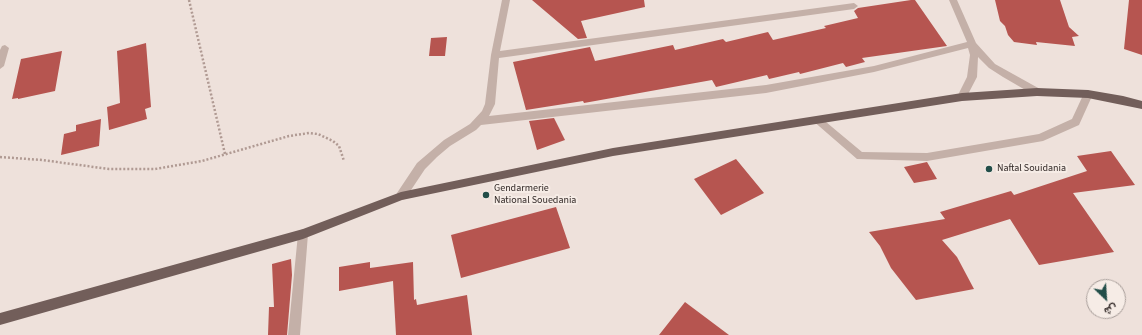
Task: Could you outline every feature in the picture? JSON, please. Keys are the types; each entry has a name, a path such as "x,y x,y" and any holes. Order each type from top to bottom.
{"main road":[{"path":"0,319 303,234 401,196 613,152 962,97 1037,92 1088,94 1142,105"}],"street":[{"path":"401,196 414,176 434,154 448,142 473,128 480,121 490,104 495,55 506,0"},
{"path":"953,0 972,44 974,61 972,77 968,88 962,97"},
{"path":"495,55 854,6"},
{"path":"480,121 766,89 874,69 972,44"},
{"path":"972,44 992,66 1037,92"},
{"path":"0,66 4,48"},
{"path":"817,120 860,156 927,157 1040,138 1076,122 1088,94"},
{"path":"294,335 303,234"}],"path":[{"path":"189,0 225,154"},
{"path":"0,157 42,160 109,169 132,170 179,166 289,136 308,133 322,136 333,141 339,146 344,160"}],"building":[{"path":"532,0 644,0 645,7 581,21 587,38 578,39"},
{"path":"915,0 947,46 862,58 865,62 846,67 843,63 800,74 799,72 769,79 767,75 716,87 712,80 584,103 583,101 526,110 513,62 590,47 595,61 673,45 675,50 723,39 726,42 768,32 773,40 826,28 824,26 858,18 854,11 858,8"},
{"path":"995,0 1060,0 1069,27 1079,36 1072,37 1075,46 1036,42 1037,45 1014,42 1008,35 1005,26 1000,21"},
{"path":"1129,0 1142,0 1142,55 1124,49"},
{"path":"447,37 445,56 429,56 431,38"},
{"path":"146,43 151,107 145,109 147,119 109,130 107,107 120,103 117,51"},
{"path":"62,51 55,91 12,99 21,59"},
{"path":"554,118 565,140 537,150 529,121"},
{"path":"101,119 99,146 61,155 64,134 76,131 76,125"},
{"path":"1111,151 1135,185 1073,193 1114,252 1039,265 1010,219 942,240 957,257 974,289 916,300 891,268 880,246 869,232 945,219 940,212 1011,191 1014,195 1087,171 1077,156"},
{"path":"736,159 764,193 721,215 694,179"},
{"path":"927,162 937,179 914,183 904,167"},
{"path":"556,207 570,248 461,278 451,235"},
{"path":"291,259 292,275 287,335 268,335 269,307 274,307 272,264"},
{"path":"370,262 370,268 413,262 414,300 416,299 417,305 467,295 472,335 396,335 393,281 339,291 339,267"},
{"path":"685,302 729,335 659,335"}],"place":[{"name":"Naftal Souidania","path":"989,169"},
{"name":"Gendarmerie National Souedania","path":"486,195"}]}
